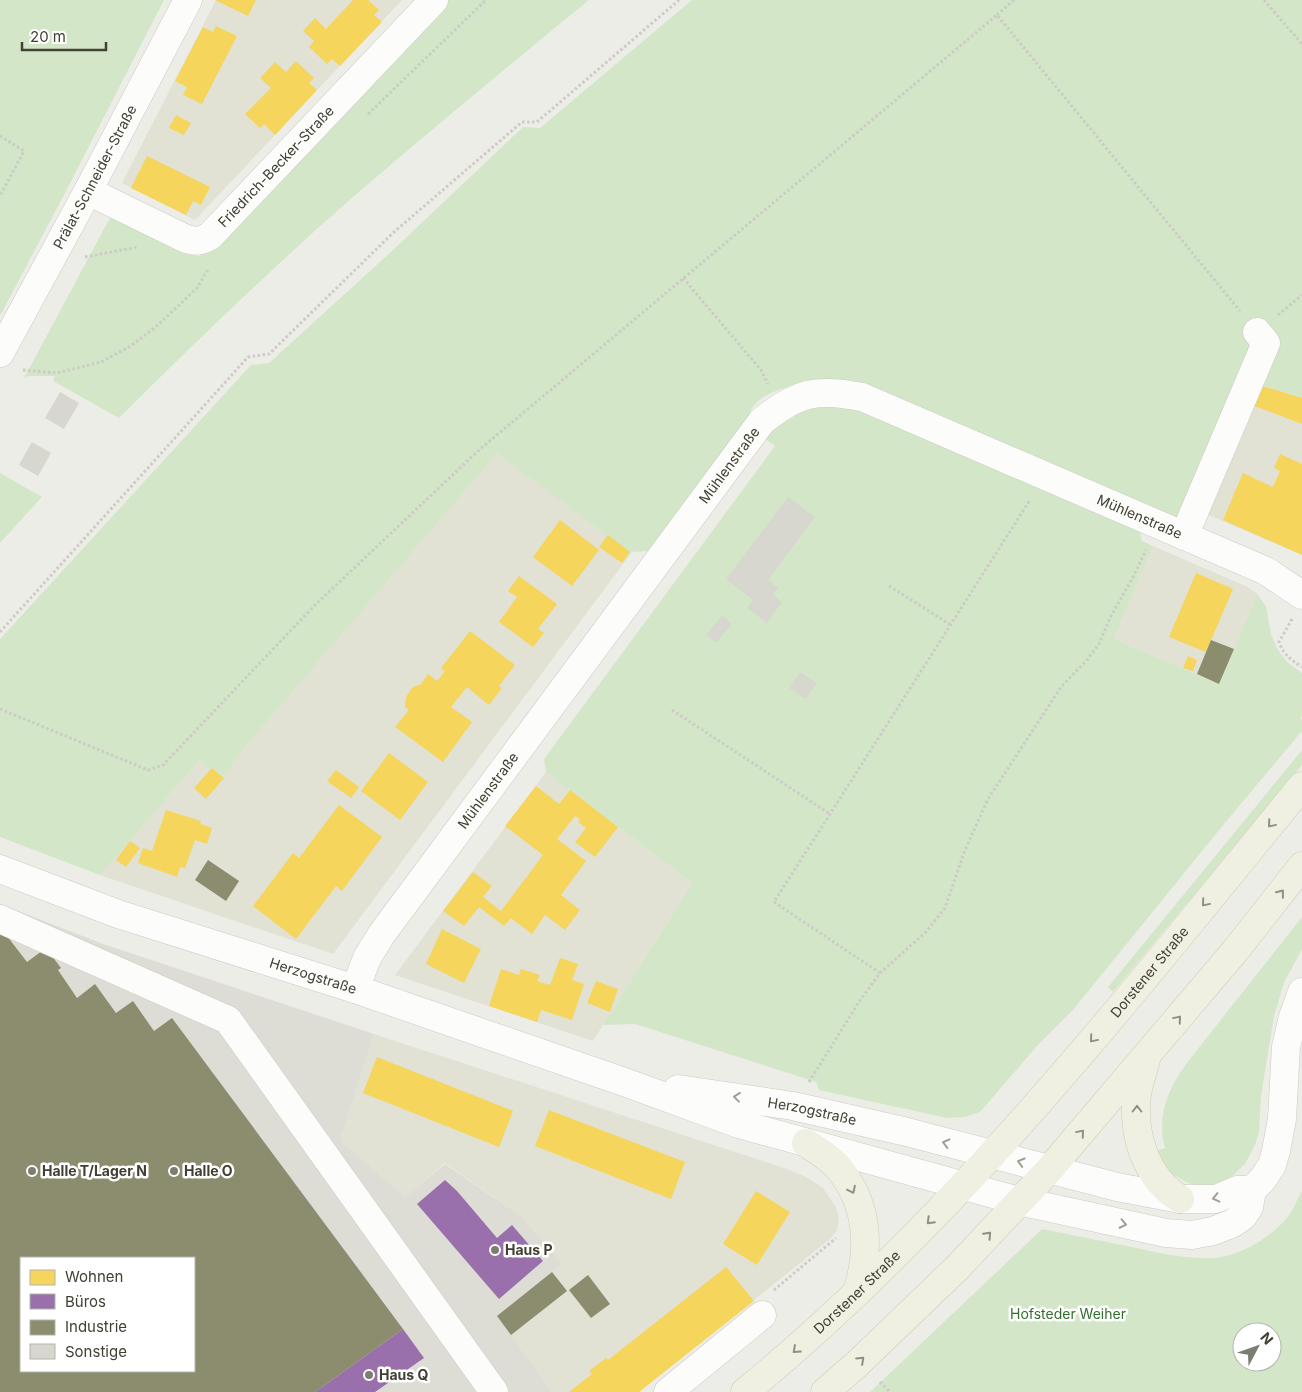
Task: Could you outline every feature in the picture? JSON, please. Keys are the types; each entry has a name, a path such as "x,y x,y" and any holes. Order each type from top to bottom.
{"main road":[{"name":"Dorstener Straße","path":"745,1392 820,1328 916,1236 994,1155 1070,1067 1302,786"},
{"path":"825,1392 957,1268 1049,1170 1235,951 1302,866"},
{"path":"1146,1056 1137,1094 1138,1126 1141,1145 1144,1157 1153,1171 1170,1193 1180,1199"},
{"path":"806,1143 840,1169 851,1187 858,1204 863,1219 866,1247 862,1276 856,1292"}],"street":[{"name":"Prälat-Schneider-Straße","path":"0,353 88,191 188,0"},
{"name":"Friedrich-Becker-Straße","path":"88,191 193,242 210,236 434,0"},
{"path":"1184,536 1266,343 1257,332"},
{"name":"Mühlenstraße","path":"355,989 367,958 381,935 762,421 780,407 796,398 814,393 832,392 862,397 1266,571 1300,603"},
{"name":"Herzogstraße","path":"0,869 118,914 355,989 628,1083 739,1124 964,1187"},
{"path":"0,919 228,1020 494,1392"},
{"path":"964,1187 1166,1233 1192,1235 1213,1231 1233,1223 1243,1216 1249,1207 1252,1190 1272,1165 1276,1152 1282,1119 1286,1047 1293,1017 1302,992"},
{"name":"Herzogstraße","path":"628,1083 794,1106 994,1155"},
{"path":"994,1155 1116,1187 1180,1199 1216,1199 1237,1190 1252,1190"},
{"path":"668,1392 762,1315"}],"path":[{"path":"0,632 248,358 269,354 394,232 522,122 537,122 679,0"},
{"path":"0,709 148,770 163,765 315,605 472,456 1014,0"},
{"path":"1264,0 1302,44"},
{"path":"997,15 1257,332 1302,295"},
{"path":"0,136 24,151 0,196"},
{"path":"683,278 762,370 780,407"},
{"path":"880,974 774,902 1046,476"},
{"path":"794,1106 859,1002 880,974 926,932 945,908 965,850 988,800 1062,687 1099,644 1110,618 1133,577 1158,524"},
{"path":"890,586 951,625"},
{"path":"1300,603 1279,642 1281,650 1286,656 1302,667"},
{"path":"672,710 830,814"},
{"path":"762,1315 755,1306 839,1236 858,1204"},
{"path":"880,1382 890,1392"}],"shaded area":[{"path":"216,0 402,0 195,220 122,183"},
{"path":"1259,384 1302,397 1302,555 1204,513"},
{"path":"497,452 632,552 333,954 100,875 200,760 224,778 239,754"},
{"path":"1153,546 1248,587 1257,594 1219,684 1114,639"},
{"path":"546,772 692,883 593,1041 395,975"},
{"path":"0,904 103,944 374,1034 340,1140 405,1197 445,1164 522,1217 562,1264 497,1316 552,1392 0,1392"},
{"path":"374,1034 787,1169 808,1178 823,1188 836,1207 839,1220 837,1230 830,1239 639,1392 552,1392 497,1316 562,1264 522,1217 445,1163 405,1197 340,1140"}],"green space":[{"path":"0,0 164,0 0,316"},
{"path":"448,0 589,0 319,227 218,321 119,418 53,381 55,376 28,376 24,378 111,216 192,255 199,256 210,252"},
{"path":"692,0 1302,0 1302,397 1259,384 1181,520 820,380 805,382 768,394 756,403 746,420 648,551 630,552 497,453 239,754 224,778 200,760 100,875 0,837 0,639 251,365 269,363 392,251 523,127 540,128"},
{"path":"820,405 854,408 1140,531 1142,541 1153,546 1114,639 1219,684 1257,594 1266,606 1271,634 1278,650 1287,662 1302,673 1302,716 1300,718 1302,720 1302,731 1073,1010 1037,1046 980,1112 964,1117 947,1118 819,1090 816,1082 635,1024 603,1025 692,883 546,772 544,759 775,446 764,438 769,431 797,413"},
{"path":"0,473 42,497 0,543"},
{"path":"1302,750 1302,765 1113,992 1108,987"},
{"path":"1302,917 1302,949 1284,983 1274,1016 1261,1096 1259,1132 1255,1145 1245,1164 1227,1181 1210,1186 1188,1183 1170,1173 1155,1151 1165,1148 1162,1125 1165,1104 1169,1093 1186,1064"},
{"name":"Hofsteder Weiher","path":"1302,1191 1302,1392 870,1392 1042,1229 1172,1255 1212,1258 1242,1251 1261,1241 1288,1217"}],"building: Wohnen":[{"path":"215,0 256,0 248,16"},
{"path":"353,0 368,0 379,10 374,15 382,22 340,66 332,59 327,64 309,47 314,41 303,31 315,18 326,29"},
{"path":"216,26 237,36 202,104 183,95 187,87 175,81 203,27 213,32"},
{"path":"296,61 314,78 309,83 317,90 275,135 264,124 260,128 245,114 271,88 260,78 275,62 286,72"},
{"path":"176,115 191,123 184,135 169,128"},
{"path":"147,156 210,187 201,205 193,201 186,215 131,188"},
{"path":"1260,385 1302,398 1302,424 1252,405"},
{"path":"1280,454 1302,464 1302,555 1223,520 1243,473 1273,487 1280,471 1274,468"},
{"path":"560,520 599,550 572,586 533,557"},
{"path":"608,535 630,552 622,563 599,547"},
{"path":"1196,573 1233,589 1206,652 1169,637"},
{"path":"519,576 557,604 538,629 544,633 533,647 499,622 517,597 508,591"},
{"path":"470,631 515,665 499,686 502,688 489,705 467,687 451,707 472,722 443,762 395,727 409,710 405,707 406,697 413,687 421,684 428,674 437,681 445,671 441,668"},
{"path":"1188,656 1197,660 1193,671 1183,668"},
{"path":"389,753 428,782 400,820 361,791"},
{"path":"212,768 224,778 206,799 194,788"},
{"path":"336,770 359,787 351,798 327,781"},
{"path":"536,786 559,804 570,790 618,827 595,857 575,842 586,828 578,822 580,819 575,816 557,839 586,861 561,895 580,910 565,930 545,915 532,934 511,918 504,926 479,907 464,926 443,911 473,872 492,886 483,897 501,911 543,855 505,826"},
{"path":"339,805 382,837 342,891 336,886 296,939 253,906 293,853 299,858"},
{"path":"166,810 201,821 200,824 212,828 207,844 195,840 185,868 180,867 177,877 138,863 143,848 152,851"},
{"path":"130,841 140,848 126,867 116,860"},
{"path":"442,929 481,949 464,983 426,964"},
{"path":"560,958 578,964 572,980 584,984 572,1020 541,1010 537,1022 489,1006 501,969 519,975 521,969 540,975 537,981 550,985"},
{"path":"596,981 618,989 610,1012 587,1003"},
{"path":"377,1057 513,1111 499,1147 363,1093"},
{"path":"549,1110 685,1162 671,1199 535,1146"},
{"path":"756,1191 790,1212 757,1265 723,1244"},
{"path":"726,1267 754,1301 639,1392 569,1392 592,1374 589,1371 606,1358 608,1360"}],"building: Büros":[{"name":"Haus P","path":"445,1180 457,1191 497,1238 512,1225 543,1261 499,1299 417,1204"},
{"name":"Haus Q","path":"403,1329 424,1358 375,1392 315,1392"}],"building: Industrie":[{"path":"1211,640 1234,649 1219,684 1197,674"},
{"path":"208,860 239,881 226,901 195,880"},
{"name":"Halle O","path":"0,927 27,962 46,948 61,968 58,970 77,998 95,984 116,1013 133,1001 154,1031 172,1018 403,1329 315,1392 0,1392"},
{"path":"552,1272 567,1291 511,1335 497,1316"},
{"path":"588,1275 610,1304 591,1318 569,1290"}],"building: Sonstige":[{"path":"60,392 79,403 64,429 45,418"},
{"path":"32,442 51,453 38,476 19,465"},
{"path":"788,497 815,517 768,580 778,588 773,595 782,602 767,623 747,608 753,600 726,579"},
{"path":"722,615 732,624 716,643 706,635"},
{"path":"800,672 817,683 806,699 789,688"}],"place":[{"name":"Halle T/Lager N","path":"32,1171"},
{"name":"Halle O","path":"174,1171"},
{"name":"Haus P","path":"495,1250"},
{"name":"Haus Q","path":"369,1375"}]}
